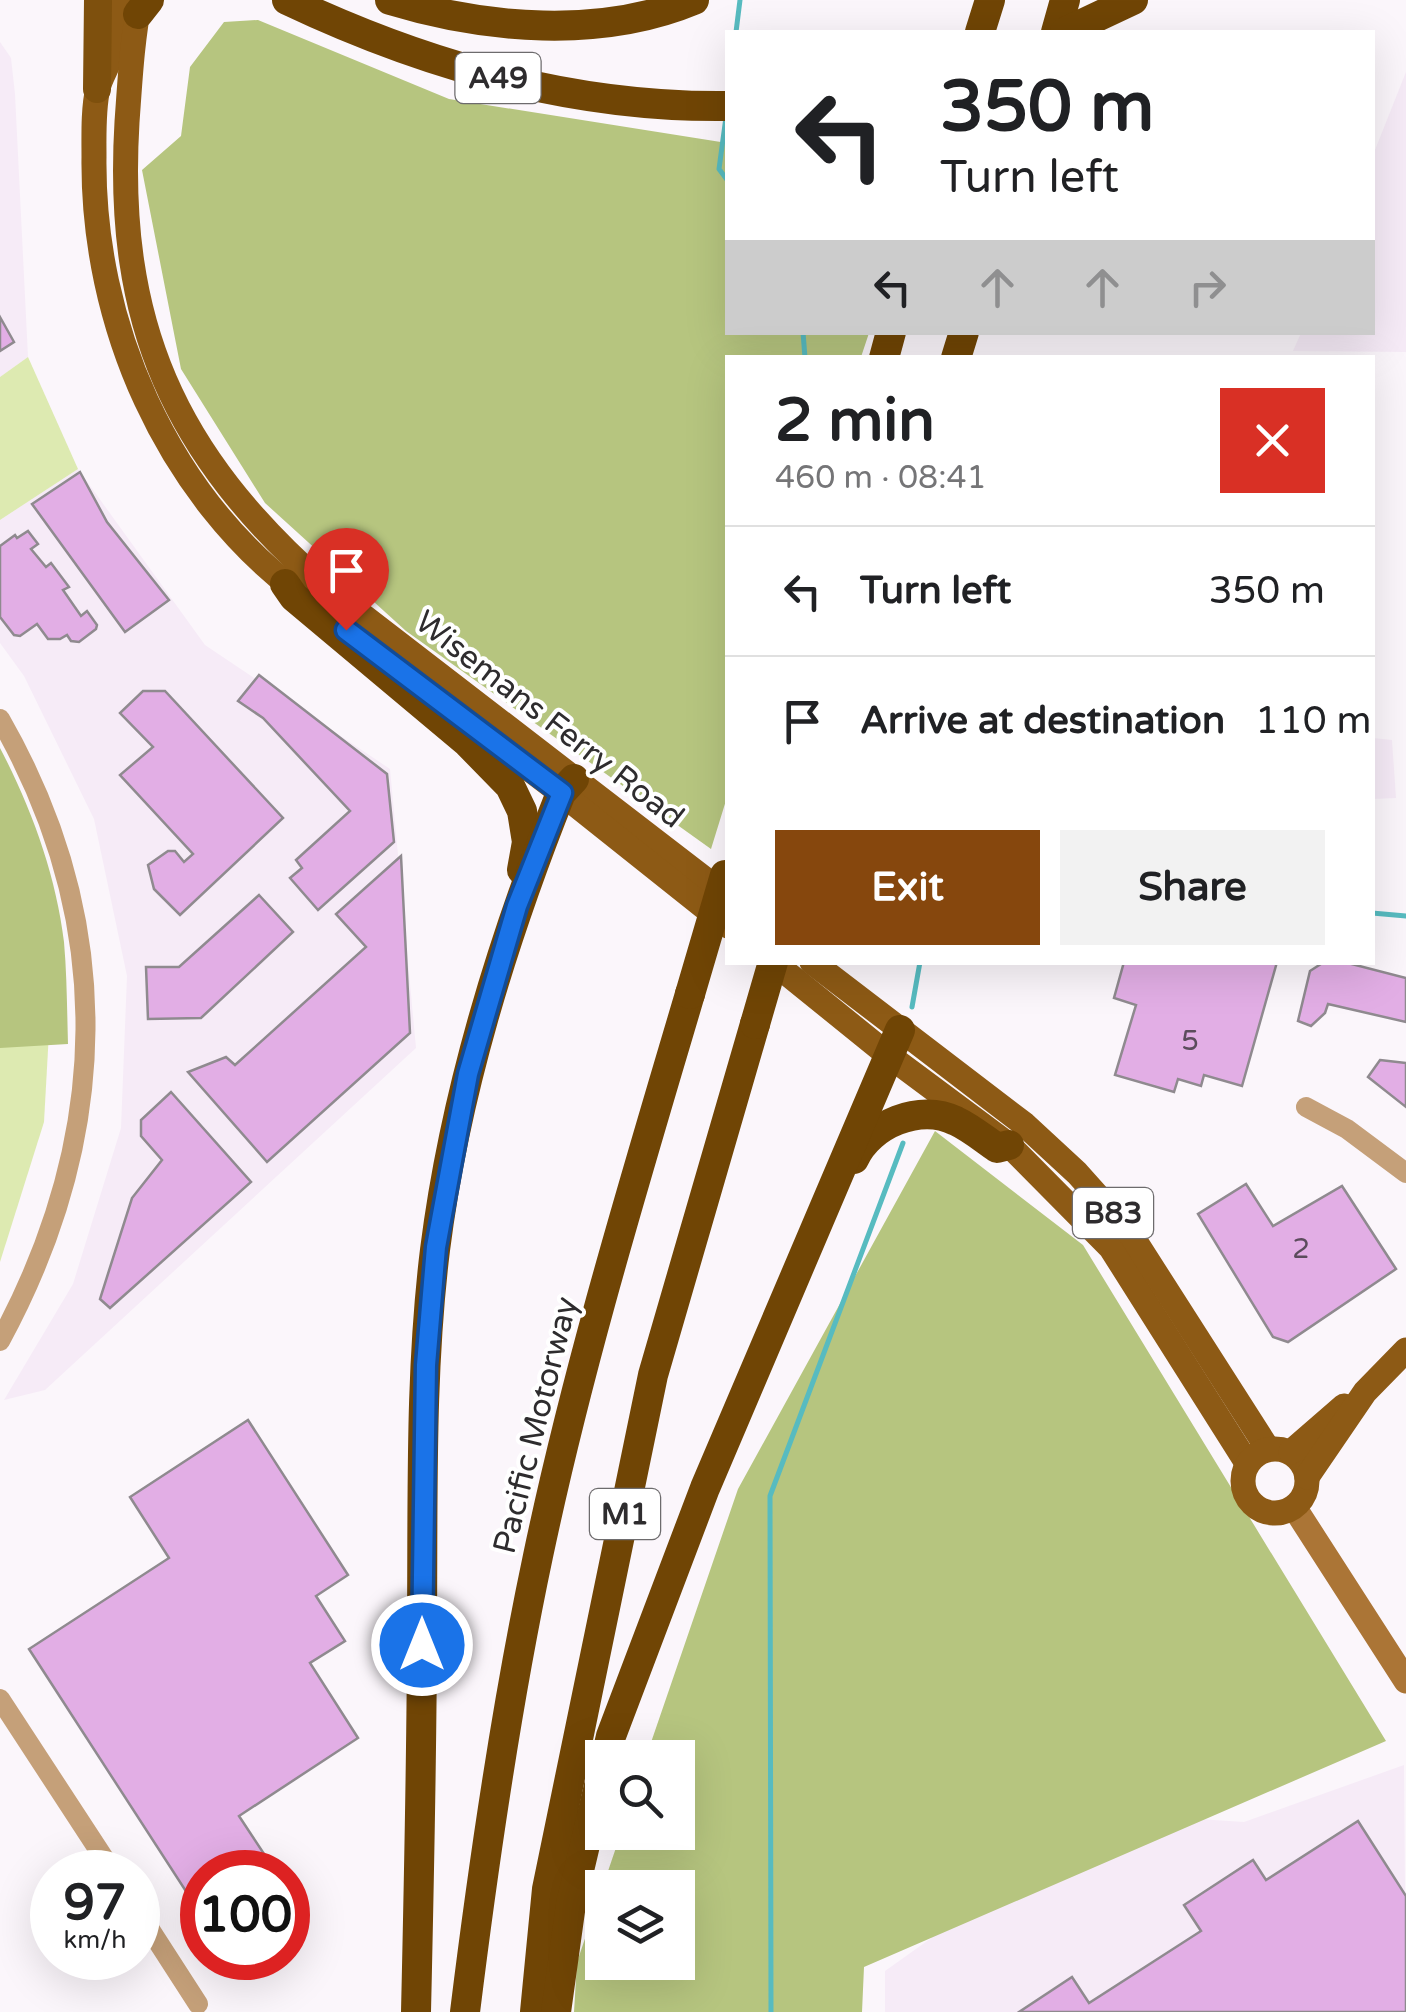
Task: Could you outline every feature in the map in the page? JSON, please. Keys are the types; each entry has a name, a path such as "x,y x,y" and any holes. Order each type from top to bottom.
{"highway":[{"path":"98,0 98,89"},
{"path":"261,0 300,6"},
{"name":"A49","path":"390,0 480,21 539,24 597,23 683,5"},
{"path":"981,30 990,0"},
{"path":"1057,30 1065,0"},
{"path":"1069,30 1132,0"},
{"name":"A49","path":"300,6 468,71 629,101 725,106"},
{"path":"285,584 294,597 467,742 510,786 522,811 526,842 514,900 517,906"},
{"path":"416,2012 428,1330 436,1247 468,1074 517,906 568,786"},
{"name":"Pacific Motorway","path":"465,2012 499,1763 538,1554 584,1362 725,886"},
{"name":"M1","path":"535,2012 548,1888 653,1376 772,965"},
{"path":"610,1740 705,1488 894,1043"},
{"path":"825,1207 833,1206 860,1146 874,1132 894,1122 914,1116 942,1117 955,1120 997,1148 1009,1145"},
{"path":"556,2012 571,1904 585,1845"}],"main road":[{"name":"Wisemans Ferry Road","path":"136,3 98,89 94,156 99,247 112,307 131,365 169,446 206,501 285,584 568,786 725,879"},
{"name":"Wisemans Ferry Road","path":"136,3 125,212 138,307 166,383 192,434 224,484 303,568 568,786 725,923"},
{"name":"B83","path":"777,965 1024,1124 1077,1173 1128,1230 1269,1455"},
{"name":"B83","path":"815,965 894,1043 1009,1145 1111,1248 1269,1455 1302,1463 1307,1477"},
{"path":"1406,1350 1365,1392 1307,1477 1305,1494 1294,1508 1406,1681"},
{"path":"1269,1455 1365,1392"},
{"name":"B83","path":"1269,1455 1242,1477 1244,1492 1252,1505 1265,1512 1280,1513 1294,1508"}],"street":[{"path":"0,719 35,784 63,863 79,933 86,1025 84,1091 66,1181 30,1282 0,1342"},
{"path":"1306,1107 1347,1128 1406,1173"},
{"path":"0,1699 99,1850"},
{"path":"160,1945 198,2004"}],"shaded area":[{"path":"0,42 11,58 15,94 28,357 0,377"},
{"path":"1406,72 1406,352 1293,351 1300,335 1375,335 1375,150"},
{"path":"78,469 205,645 390,769 416,1048 45,1390 4,1400 73,1284 121,1128 127,976 94,819 24,676 0,643 0,520"},
{"path":"1375,738 1392,740 1396,798 1375,799"},
{"path":"1404,1765 1406,2012 885,2012 885,1971 1107,1813 1244,1822"}],"green space":[{"path":"258,20 449,99 725,143 725,335 868,335 862,355 725,355 725,804 711,849 406,631 265,503 181,369 142,170 181,136 190,67 224,22"},
{"path":"28,357 78,469 0,520 0,377"},
{"path":"0,748 32,818 55,892 64,942 68,1044 0,1048"},
{"path":"0,790 52,978 44,1122 0,1262"},
{"path":"935,1131 1083,1245 1386,1741 864,1967 862,2012 574,2012 577,1962 585,1939 585,1980 695,1980 695,1870 608,1870 615,1850 695,1850 695,1740 652,1740 738,1489"}],"building":[{"path":"0,317 14,342 0,351"},
{"path":"80,472 107,522 169,600 125,632 32,504"},
{"path":"28,531 38,544 31,549 46,567 51,563 69,587 63,590 81,616 87,611 97,625 79,642 71,641 67,635 48,639 37,624 20,636 14,635 0,617 0,546"},
{"path":"259,675 387,774 394,842 318,910 290,878 302,868 296,860 350,811 263,718 238,701"},
{"path":"143,691 165,691 283,818 180,915 154,889 148,865 168,851 175,851 184,862 193,854 120,775 153,747 120,713"},
{"path":"401,856 410,1033 267,1162 188,1072 226,1057 235,1065 366,947 336,914"},
{"path":"259,895 293,932 201,1018 148,1019 146,967 179,967"},
{"path":"1123,965 1276,965 1242,1086 1204,1075 1201,1086 1178,1079 1174,1092 1115,1075 1136,1005 1114,998"},
{"path":"1319,965 1356,965 1406,978 1406,1022 1328,1004 1325,1013 1311,1026 1298,1021 1310,971"},
{"path":"1380,1060 1406,1063 1406,1107 1368,1077"},
{"path":"171,1092 251,1182 110,1308 100,1299 132,1198 162,1160 141,1136 141,1120"},
{"path":"1246,1184 1273,1226 1342,1186 1396,1269 1288,1342 1273,1337 1198,1214"},
{"path":"248,1420 348,1575 316,1596 345,1641 310,1663 358,1738 239,1816 261,1850 180,1850 180,1882 29,1649 169,1558 130,1497"},
{"path":"1358,1821 1406,1896 1406,2012 1019,2012 1072,1977 1089,2003 1201,1931 1184,1905 1253,1860 1266,1880"}],"waterway":[{"path":"736,30 740,0"},
{"path":"725,124 719,169 725,177"},
{"path":"803,335 805,355"},
{"path":"1375,913 1406,916"},
{"path":"912,1007 919,965"},
{"path":"771,2012 770,1496 903,1143"}],"route":[{"path":"346,630 562,793 517,906 468,1074 436,1247 426,1365 422,1645"}]}
